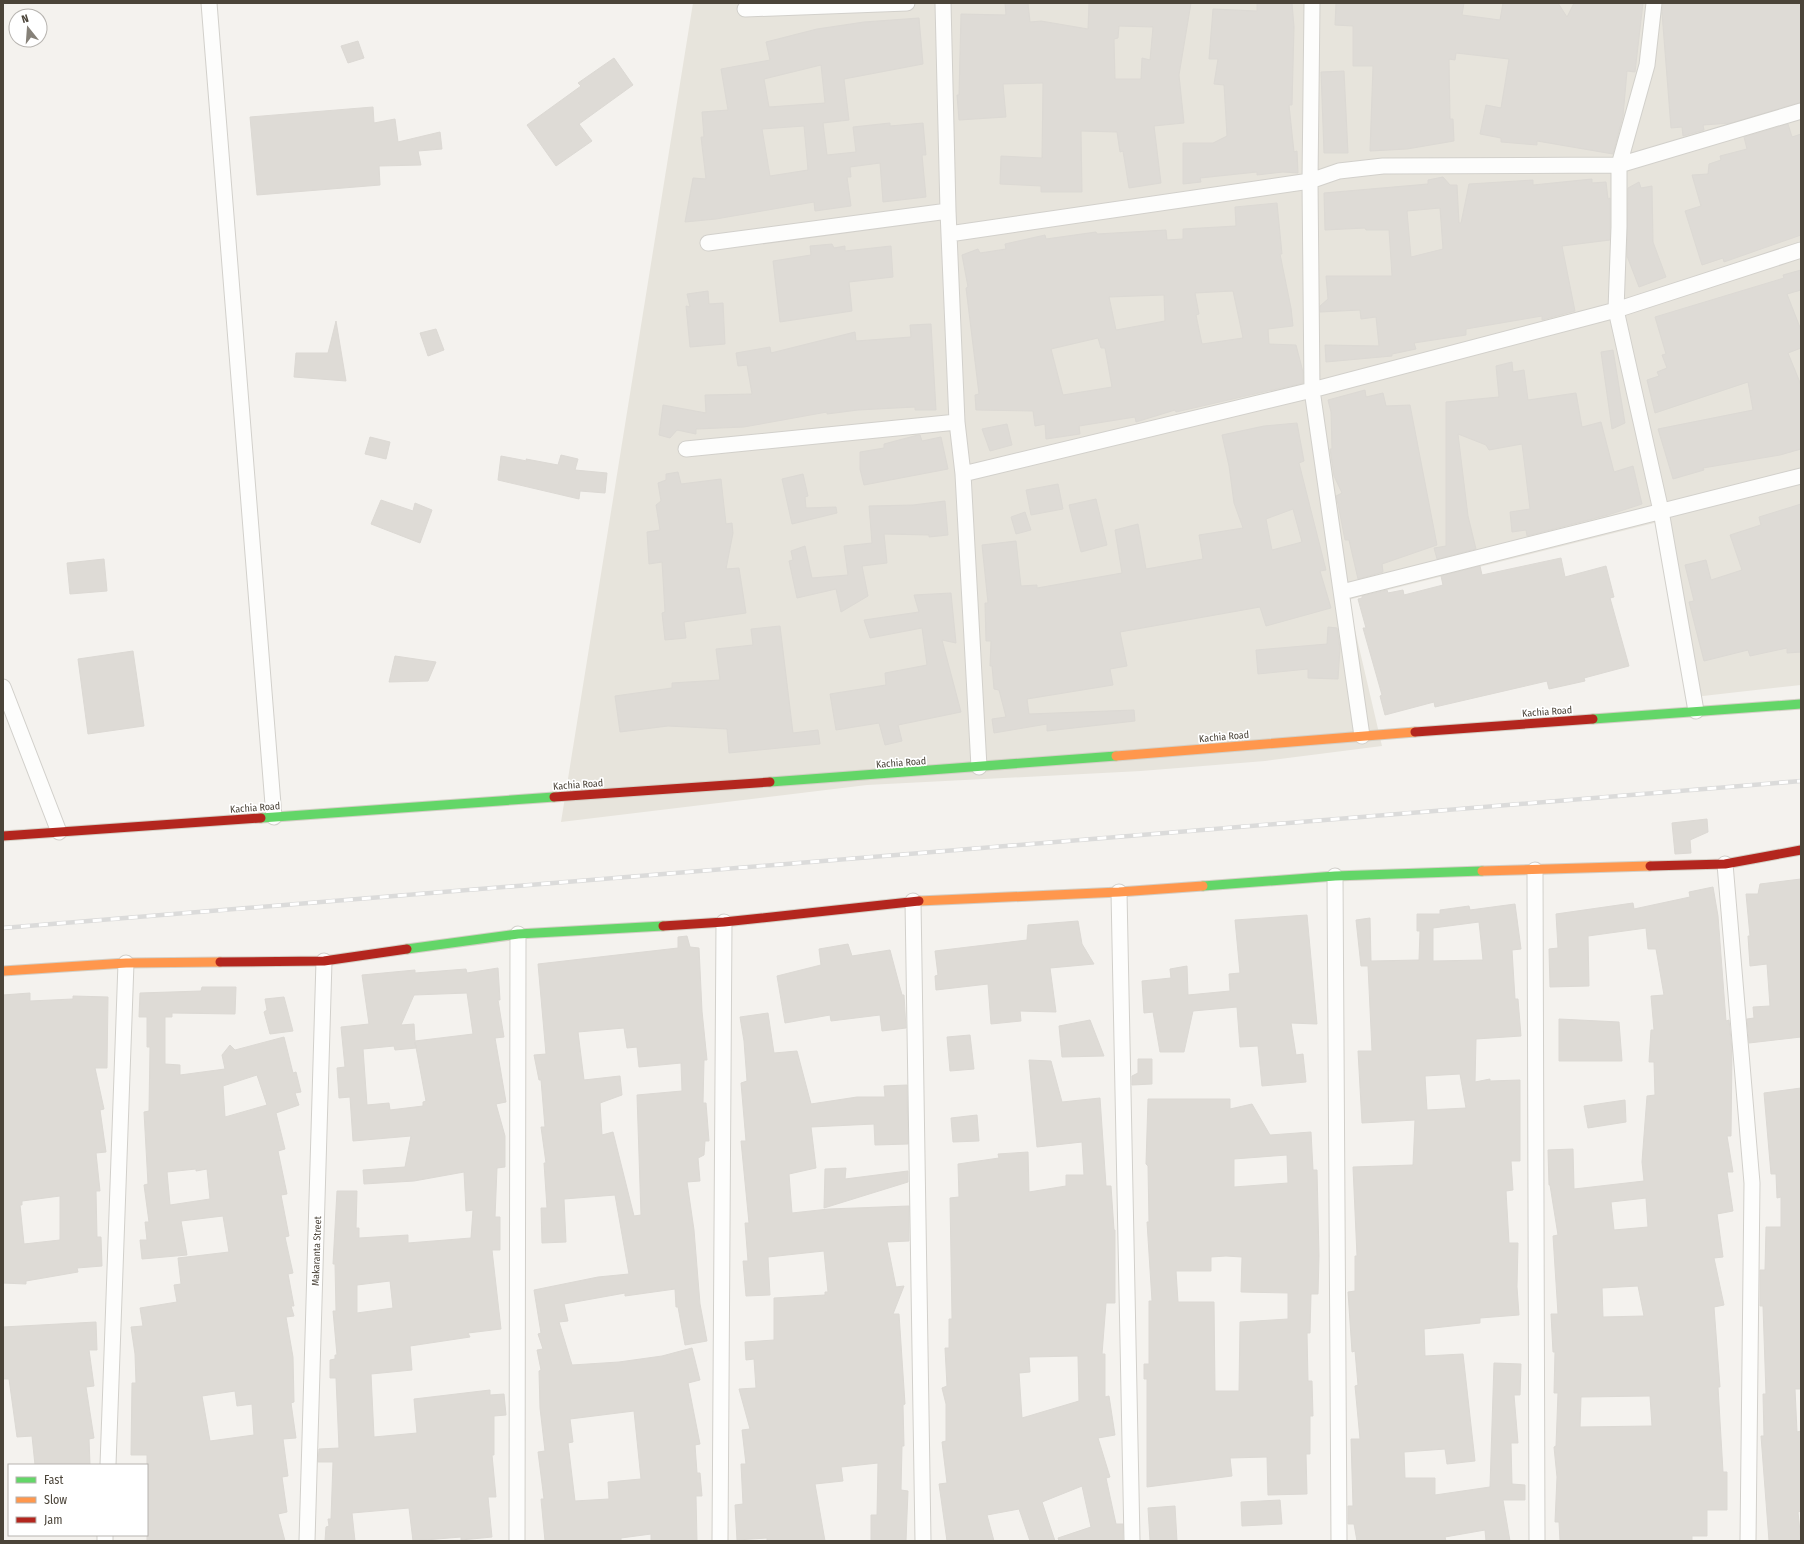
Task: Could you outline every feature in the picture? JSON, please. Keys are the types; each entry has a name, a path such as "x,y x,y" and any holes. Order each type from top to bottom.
{"street":[{"path":"209,3 274,817"},
{"path":"745,9 907,3"},
{"path":"943,3 948,211 957,422 963,474 979,767"},
{"path":"1312,3 1310,182 1312,390 1362,736"},
{"path":"1654,3 1647,65 1619,165 1619,227 1616,310 1661,511 1696,711"},
{"path":"949,234 1310,182 1339,171 1383,166 1619,165 1801,111"},
{"path":"708,243 948,211"},
{"path":"963,474 1312,390 1616,310 1801,250"},
{"path":"686,449 957,422"},
{"path":"1342,592 1801,476"},
{"path":"3,687 59,832"},
{"name":"Kachia Road","path":"3,836 979,767 1362,736 1801,704"},
{"path":"3,971 126,963 324,961 518,934 724,922 913,901 1119,892 1335,876 1724,864 1801,850"},
{"path":"1724,864 1752,1183 1748,1541"},
{"path":"1535,870 1537,1541"},
{"path":"1335,876 1339,1541"},
{"path":"1119,892 1132,1541"},
{"path":"913,901 923,1541"},
{"path":"720,1541 724,922"},
{"path":"517,1541 518,934"},
{"name":"Makaranta Street","path":"307,1541 324,961"},
{"path":"108,1464 126,963"}],"shaded area":[{"path":"693,3 1801,3 1801,685 1694,697 1662,521 1348,600 1382,746 1265,761 1141,771 867,785 561,822"}],"building":[{"path":"1005,3 1028,3 1030,22 1041,21 1088,29 1089,3 1191,3 1179,75 1184,123 1154,126 1161,183 1129,188 1123,151 1120,152 1117,132 1081,131 1082,192 1041,192 1041,186 1000,184 1001,156 1042,158 1043,83 1003,84 1006,117 959,120 957,95 959,95 961,14 1006,15","holes":["1119,26 1153,27 1150,60 1142,58 1141,79 1115,79 1114,39 1118,38"]},
{"path":"1257,3 1292,3 1294,27 1292,105 1289,105 1294,152 1297,151 1298,173 1283,172 1257,175 1257,172 1200,178 1201,182 1183,184 1183,143 1213,143 1227,136 1224,85 1214,84 1218,59 1209,59 1213,9 1257,11"},
{"path":"1336,3 1464,3 1462,15 1500,20 1503,3 1558,3 1567,17 1574,3 1643,3 1635,72 1627,71 1623,116 1613,154 1537,141 1537,145 1501,142 1501,138 1480,134 1486,105 1501,108 1509,59 1456,53 1455,60 1449,59 1450,119 1453,119 1454,141 1407,149 1370,151 1373,66 1353,66 1353,26 1335,25"},
{"path":"1663,3 1801,3 1801,102 1731,123 1703,125 1704,130 1683,136 1682,127 1671,128 1662,13"},
{"path":"919,18 923,64 844,79 849,120 823,123 827,155 856,152 853,127 890,123 890,126 923,123 926,155 922,155 926,197 883,202 880,163 850,167 851,177 847,177 851,206 815,211 814,202 716,219 685,222 693,178 706,179 701,137 704,137 702,112 728,110 721,69 770,60 766,42 817,29 864,22","holes":["821,65 825,103 769,107 764,79","804,126 808,170 770,176 762,129"]},
{"path":"358,41 364,58 348,63 341,46"},
{"path":"614,58 633,85 579,124 592,141 556,166 527,125 581,86 578,83"},
{"path":"1344,71 1348,153 1324,153 1321,72"},
{"path":"373,107 374,123 395,119 398,142 440,132 442,149 418,151 421,165 379,166 380,185 257,195 250,117"},
{"path":"1788,124 1792,137 1801,134 1801,235 1724,262 1723,258 1702,265 1685,211 1701,206 1692,175 1708,174 1709,164 1721,160 1720,156 1747,149 1744,137"},
{"path":"1443,177 1450,185 1457,185 1459,223 1461,223 1469,184 1533,180 1533,185 1592,179 1592,183 1606,182 1608,199 1610,198 1610,240 1562,246 1575,311 1542,320 1542,316 1466,329 1466,335 1414,343 1416,349 1392,354 1392,356 1326,362 1325,345 1379,346 1376,317 1361,319 1360,310 1320,312 1320,306 1328,299 1326,276 1392,276 1389,230 1366,230 1365,228 1325,230 1324,193 1428,184 1428,180","holes":["1440,208 1443,249 1411,257 1407,211"]},
{"path":"1639,182 1641,188 1652,186 1653,242 1666,277 1639,287 1627,256 1628,188"},
{"path":"1277,203 1282,254 1280,254 1291,308 1293,326 1268,329 1269,344 1296,345 1303,372 1303,383 1176,412 1175,410 1136,422 1135,417 1079,426 1080,434 1046,439 1045,424 1035,426 1033,411 976,410 975,395 979,394 966,288 968,287 962,255 978,249 980,253 1006,249 1005,244 1045,235 1046,239 1096,232 1097,234 1166,230 1167,240 1183,239 1183,229 1236,226 1235,207","holes":["1233,291 1243,338 1202,344 1196,315 1199,314 1195,293","1164,295 1165,321 1116,330 1109,297","1098,338 1101,348 1105,348 1112,387 1063,395 1051,349"]},
{"path":"832,244 834,248 845,246 845,251 891,246 893,277 849,282 852,311 780,322 773,261 811,255 810,246"},
{"path":"1801,270 1801,290 1787,294 1801,330 1801,348 1788,353 1801,385 1801,449 1780,455 1703,468 1704,470 1673,479 1658,429 1753,410 1748,382 1655,413 1647,380 1659,376 1657,372 1667,368 1662,355 1666,354 1655,317 1784,278 1783,275"},
{"path":"708,291 709,304 723,303 725,344 690,347 686,306 690,307 687,294"},
{"path":"336,321 346,381 294,377 296,353 328,353"},
{"path":"931,324 936,410 915,410 915,407 858,410 827,414 827,412 744,427 696,429 696,434 677,430 670,438 659,435 663,405 706,413 705,395 752,394 747,365 738,366 736,353 770,347 771,353 855,332 856,341 911,337 910,325"},
{"path":"436,329 444,350 428,356 420,333"},
{"path":"1613,350 1625,423 1612,429 1601,352"},
{"path":"1512,362 1513,372 1524,370 1528,400 1576,393 1582,427 1601,422 1614,472 1633,466 1642,504 1608,515 1527,536 1526,530 1512,532 1510,512 1530,509 1522,444 1489,450 1486,445 1458,434 1468,516 1476,549 1437,559 1434,548 1446,546 1446,402 1499,397 1496,366"},
{"path":"1365,390 1366,397 1383,393 1386,406 1410,405 1437,545 1382,564 1383,572 1358,579 1349,540 1345,540 1336,496 1342,493 1334,476 1330,449 1332,449 1331,412 1328,400"},
{"path":"1297,423 1304,461 1299,463 1326,570 1320,571 1331,608 1266,626 1260,607 1120,632 1127,666 1110,669 1113,685 1027,699 1029,714 1134,710 1135,721 1047,731 1047,724 994,733 992,719 1006,717 999,690 994,689 992,666 990,666 991,641 986,641 985,603 988,603 982,545 1016,541 1021,586 1037,585 1037,588 1122,573 1115,530 1138,524 1146,569 1203,559 1199,535 1243,528 1234,503 1229,466 1222,435 1264,426","holes":["1293,509 1302,542 1272,550 1266,519"]},
{"path":"1007,424 1012,445 990,451 982,429"},
{"path":"920,435 922,441 941,437 948,469 864,485 860,469 860,452 884,448 884,444"},
{"path":"370,437 390,442 386,459 365,454"},
{"path":"561,455 578,459 575,470 607,473 605,493 580,491 579,499 498,480 501,456 558,465"},
{"path":"678,472 681,484 721,479 726,524 732,523 733,533 726,569 739,568 746,613 684,622 686,638 665,640 662,613 665,612 662,562 649,564 647,532 660,530 656,505 661,501 658,483 666,480 666,474"},
{"path":"803,474 808,496 805,497 806,508 836,507 837,513 792,524 782,479"},
{"path":"1058,484 1063,509 1031,515 1026,490"},
{"path":"1096,499 1107,545 1081,552 1069,505"},
{"path":"381,500 413,511 415,503 432,510 420,543 371,524"},
{"path":"945,501 948,535 929,537 929,535 884,534 887,563 862,566 868,596 841,612 836,589 797,598 789,561 793,560 791,551 805,546 812,578 848,575 844,546 872,543 869,506 913,505"},
{"path":"1801,504 1801,652 1787,653 1787,648 1750,656 1748,650 1704,661 1689,602 1694,601 1685,565 1706,560 1711,580 1742,570 1730,535 1761,525 1759,517"},
{"path":"1025,512 1031,530 1016,534 1011,517"},
{"path":"1561,558 1565,577 1606,566 1614,597 1610,598 1629,666 1584,678 1585,681 1549,689 1547,681 1435,707 1434,702 1385,715 1380,696 1382,695 1363,628 1366,628 1358,599 1362,598 1362,596 1387,590 1388,593 1403,590 1404,595 1443,585 1441,576 1480,566 1482,575"},
{"path":"104,559 107,591 70,594 67,563"},
{"path":"951,593 956,643 942,640 961,712 898,725 902,741 885,745 879,723 836,730 830,694 886,685 885,673 927,665 922,628 870,638 864,620 919,612 914,595"},
{"path":"780,626 793,733 818,730 820,744 729,753 727,729 668,726 620,732 615,696 672,688 672,683 720,680 716,649 753,645 751,629"},
{"path":"1328,627 1337,628 1340,648 1338,679 1308,678 1308,669 1258,674 1256,650 1327,644"},
{"path":"133,651 144,726 88,734 78,659"},
{"path":"395,656 436,662 428,681 389,682"},
{"path":"1707,819 1708,832 1690,840 1691,853 1675,854 1672,823"},
{"path":"1801,879 1801,1037 1749,1043 1747,1019 1754,1018 1753,1007 1770,1006 1767,964 1750,966 1748,936 1750,936 1746,894 1758,894 1760,884"},
{"path":"1713,887 1718,916 1726,1021 1729,1020 1732,1050 1731,1136 1727,1136 1733,1172 1727,1172 1733,1211 1717,1214 1723,1257 1714,1258 1724,1305 1714,1307 1720,1387 1718,1387 1723,1472 1727,1472 1727,1510 1707,1510 1707,1536 1692,1536 1692,1541 1560,1541 1559,1522 1555,1522 1557,1477 1554,1447 1556,1446 1558,1393 1554,1393 1555,1352 1553,1352 1551,1314 1558,1314 1553,1236 1558,1235 1549,1185 1548,1150 1573,1149 1574,1189 1644,1181 1642,1162 1647,1096 1655,1095 1654,1062 1649,1062 1651,1030 1654,1030 1651,996 1664,995 1656,949 1648,949 1646,928 1588,936 1589,986 1550,987 1549,949 1558,948 1556,914 1633,903 1634,909 1690,897 1689,892","holes":["1646,1198 1648,1227 1614,1230 1611,1202","1638,1286 1644,1316 1603,1317 1602,1288","1650,1396 1652,1426 1580,1427 1581,1397"]},
{"path":"1515,904 1521,949 1512,950 1515,999 1518,999 1521,1036 1476,1039 1475,1082 1490,1079 1490,1081 1520,1080 1520,1161 1511,1161 1513,1190 1506,1191 1509,1243 1518,1243 1517,1287 1519,1315 1480,1318 1480,1323 1424,1329 1425,1356 1463,1354 1475,1461 1447,1464 1445,1449 1404,1452 1405,1478 1435,1478 1435,1495 1490,1487 1494,1363 1521,1364 1520,1395 1514,1395 1518,1443 1511,1443 1512,1484 1525,1485 1525,1500 1503,1500 1510,1541 1486,1541 1485,1530 1445,1537 1446,1541 1357,1541 1354,1524 1348,1524 1348,1506 1353,1506 1351,1439 1360,1439 1355,1386 1358,1385 1355,1351 1352,1352 1348,1292 1355,1291 1355,1256 1357,1256 1353,1167 1413,1165 1415,1120 1362,1123 1358,1051 1372,1051 1368,966 1361,966 1356,920 1370,918 1371,961 1419,960 1420,931 1417,931 1417,914 1440,914 1440,910 1469,906 1470,910","holes":["1479,922 1483,960 1433,961 1433,928","1460,1074 1466,1108 1427,1110 1425,1076"]},
{"path":"1307,915 1317,1024 1291,1023 1296,1055 1303,1054 1306,1082 1262,1086 1258,1046 1240,1047 1237,1007 1193,1011 1184,1052 1160,1052 1153,1012 1144,1013 1142,981 1171,978 1170,969 1187,966 1188,995 1230,991 1229,974 1240,973 1235,920"},
{"path":"1078,921 1082,944 1094,964 1050,968 1056,1012 1020,1011 1021,1021 991,1024 988,984 936,990 935,976 938,975 935,951 1027,940 1028,925"},
{"path":"687,936 690,947 699,948 702,1011 707,1060 704,1060 703,1103 706,1103 709,1141 705,1141 704,1155 698,1158 700,1181 687,1182 694,1230 700,1304 707,1341 685,1345 678,1307 676,1307 675,1289 625,1296 625,1293 564,1304 568,1321 559,1322 572,1365 619,1362 662,1356 692,1348 700,1380 688,1383 700,1444 695,1445 697,1473 700,1473 702,1496 696,1496 697,1541 651,1541 651,1534 621,1538 621,1541 545,1541 541,1499 544,1499 538,1452 545,1451 540,1408 539,1371 541,1370 537,1350 543,1349 538,1334 541,1333 534,1290 598,1277 629,1274 615,1195 564,1199 566,1242 542,1243 541,1208 547,1208 544,1163 546,1163 541,1127 545,1127 541,1080 539,1080 534,1055 546,1054 538,964 678,948 678,937","holes":["624,1028 627,1048 637,1047 639,1067 681,1063 682,1091 637,1095 641,1215 634,1216 613,1132 602,1135 600,1103 622,1095 620,1076 584,1080 578,1032","634,1411 641,1479 608,1482 609,1499 575,1501 568,1443 573,1442 570,1419"]},
{"path":"848,944 852,956 890,950 902,995 904,995 906,1028 882,1031 880,1015 831,1021 830,1015 785,1023 777,976 821,965 819,949"},
{"path":"498,968 500,1000 498,1000 504,1037 495,1038 506,1102 496,1104 505,1136 505,1167 497,1168 495,1217 500,1217 500,1250 492,1250 501,1329 468,1333 470,1337 410,1346 412,1370 371,1374 374,1437 417,1433 414,1399 490,1390 490,1395 504,1394 506,1415 494,1416 494,1455 492,1455 496,1497 488,1497 492,1537 461,1540 461,1537 413,1541 409,1508 352,1513 355,1541 325,1541 326,1527 329,1526 328,1519 331,1519 333,1462 318,1462 319,1449 339,1448 336,1378 330,1378 330,1360 335,1359 335,1355 337,1355 333,1311 336,1311 335,1264 333,1264 337,1191 357,1191 356,1228 359,1228 359,1238 408,1235 408,1243 471,1238 473,1210 466,1211 464,1172 414,1181 364,1184 363,1170 405,1167 411,1136 353,1141 350,1097 339,1098 337,1068 345,1067 341,1027 369,1024 362,975 415,970 415,973 466,969 467,973","holes":["467,993 473,1034 415,1041 414,1024 401,1025 414,995","415,1042 426,1101 423,1102 423,1106 390,1110 389,1103 367,1105 363,1049 394,1046 395,1050 416,1048","390,1281 393,1308 357,1313 357,1285"]},
{"path":"202,987 236,987 235,1014 172,1013 172,1017 165,1017 165,1064 180,1065 180,1075 225,1069 222,1055 230,1045 235,1050 284,1037 293,1073 296,1072 301,1092 295,1093 299,1105 276,1113 285,1149 278,1151 287,1194 281,1195 289,1236 285,1237 293,1273 288,1274 294,1306 291,1306 294,1316 286,1317 293,1357 294,1402 291,1403 296,1438 283,1439 288,1476 282,1477 287,1512 278,1514 285,1541 147,1541 147,1455 131,1455 132,1383 136,1383 135,1354 131,1327 143,1326 140,1308 177,1302 174,1285 181,1284 178,1258 229,1252 223,1216 181,1221 187,1255 142,1259 140,1240 147,1240 145,1222 149,1222 144,1185 148,1184 144,1112 149,1111 150,1047 147,1047 147,1017 139,1017 140,993 201,991","holes":["257,1075 267,1105 225,1117 223,1086","196,1169 196,1171 207,1169 210,1199 170,1205 167,1172","235,1391 237,1406 252,1404 254,1435 210,1441 202,1396"]},
{"path":"30,993 30,1001 73,999 73,996 108,997 107,1068 95,1068 104,1109 100,1110 106,1152 96,1153 100,1191 96,1191 97,1237 101,1237 102,1266 77,1268 78,1272 26,1281 26,1284 3,1283 3,995","holes":["60,1196 60,1240 24,1244 20,1205 22,1205 22,1201"]},
{"path":"284,997 293,1031 270,1034 264,1012 267,1010 265,999"},
{"path":"768,1013 774,1053 797,1051 811,1104 857,1097 885,1097 884,1086 907,1085 908,1144 875,1145 874,1124 811,1127 816,1168 789,1174 792,1213 829,1209 909,1206 909,1241 887,1242 896,1287 904,1286 893,1314 899,1314 905,1404 903,1405 904,1446 902,1446 901,1490 908,1491 906,1541 871,1541 871,1515 877,1515 878,1463 841,1467 843,1481 815,1484 825,1541 767,1541 767,1538 737,1540 735,1505 743,1504 741,1464 746,1464 742,1430 750,1429 739,1389 756,1388 754,1359 746,1360 745,1342 774,1340 774,1298 825,1295 825,1292 828,1292 824,1251 768,1257 770,1295 746,1296 743,1261 748,1261 745,1223 749,1223 741,1141 746,1141 741,1083 747,1081 744,1041 740,1017"},
{"path":"1559,1019 1619,1022 1622,1061 1559,1061"},
{"path":"1090,1020 1104,1056 1062,1057 1059,1026"},
{"path":"970,1035 974,1069 950,1071 947,1037"},
{"path":"1138,1059 1152,1059 1152,1084 1132,1085 1132,1076 1138,1073"},
{"path":"1029,1060 1051,1061 1062,1102 1100,1098 1106,1186 1111,1186 1115,1230 1115,1303 1106,1303 1102,1354 1105,1354 1105,1397 1109,1396 1115,1435 1098,1438 1110,1477 1106,1478 1116,1524 1123,1524 1123,1541 1059,1541 1058,1538 1091,1527 1082,1486 1042,1502 1055,1541 1030,1541 1019,1509 987,1515 994,1541 947,1541 939,1484 947,1483 942,1442 946,1441 946,1404 942,1388 947,1386 945,1348 949,1348 949,1319 952,1319 950,1198 959,1197 958,1164 999,1158 998,1154 1028,1152 1029,1192 1066,1186 1066,1175 1084,1175 1082,1142 1037,1147","holes":["1078,1356 1079,1401 1022,1418 1019,1373 1030,1372 1029,1357"]},
{"path":"1801,1088 1801,1389 1795,1389 1797,1432 1801,1431 1801,1511 1798,1512 1801,1541 1769,1541 1761,1436 1764,1436 1763,1394 1766,1394 1763,1306 1760,1306 1760,1270 1765,1270 1766,1227 1781,1227 1781,1197 1777,1198 1776,1174 1771,1174 1764,1093"},
{"path":"1148,1099 1230,1099 1230,1109 1252,1104 1270,1135 1311,1132 1313,1170 1317,1170 1319,1256 1318,1294 1311,1294 1310,1333 1307,1333 1308,1381 1312,1381 1313,1416 1310,1416 1310,1454 1306,1454 1307,1494 1268,1495 1267,1457 1230,1458 1232,1476 1147,1487 1147,1379 1144,1379 1144,1364 1149,1364 1149,1301 1152,1301 1147,1222 1149,1222 1148,1166 1146,1164","holes":["1287,1155 1288,1183 1234,1187 1234,1159","1211,1257 1242,1257 1241,1292 1288,1293 1288,1319 1240,1322 1239,1391 1215,1391 1214,1302 1178,1302 1176,1271 1211,1271"]},
{"path":"1625,1100 1626,1122 1588,1128 1584,1106"},
{"path":"977,1115 979,1141 953,1142 951,1118"},
{"path":"846,1168 845,1179 908,1171 908,1182 824,1208 825,1169"},
{"path":"96,1322 97,1350 89,1350 94,1386 86,1387 94,1438 89,1439 90,1464 35,1464 32,1436 17,1437 9,1379 3,1379 3,1327"},
{"path":"1280,1500 1282,1524 1242,1526 1241,1502"},
{"path":"1175,1506 1177,1541 1150,1541 1148,1508"}],"railway":[{"path":"3,928 1801,781"}],"traffic: fast":[{"path":"1593,719 1801,704"},
{"path":"770,782 1116,756"},
{"path":"261,818 554,797"},
{"path":"1203,886 1335,876 1482,871"},
{"path":"407,949 518,934 663,926"}],"traffic: slow":[{"path":"1116,756 1415,732"},
{"path":"1482,871 1650,866"},
{"path":"919,901 1119,892 1203,886"},
{"path":"3,971 126,963 220,962"}],"traffic: jam":[{"path":"1415,732 1593,719"},
{"path":"554,797 770,782"},
{"path":"3,836 261,818"},
{"path":"1650,866 1725,864 1801,850"},
{"path":"663,926 724,922 919,901"},
{"path":"220,962 324,961 407,949"}]}
